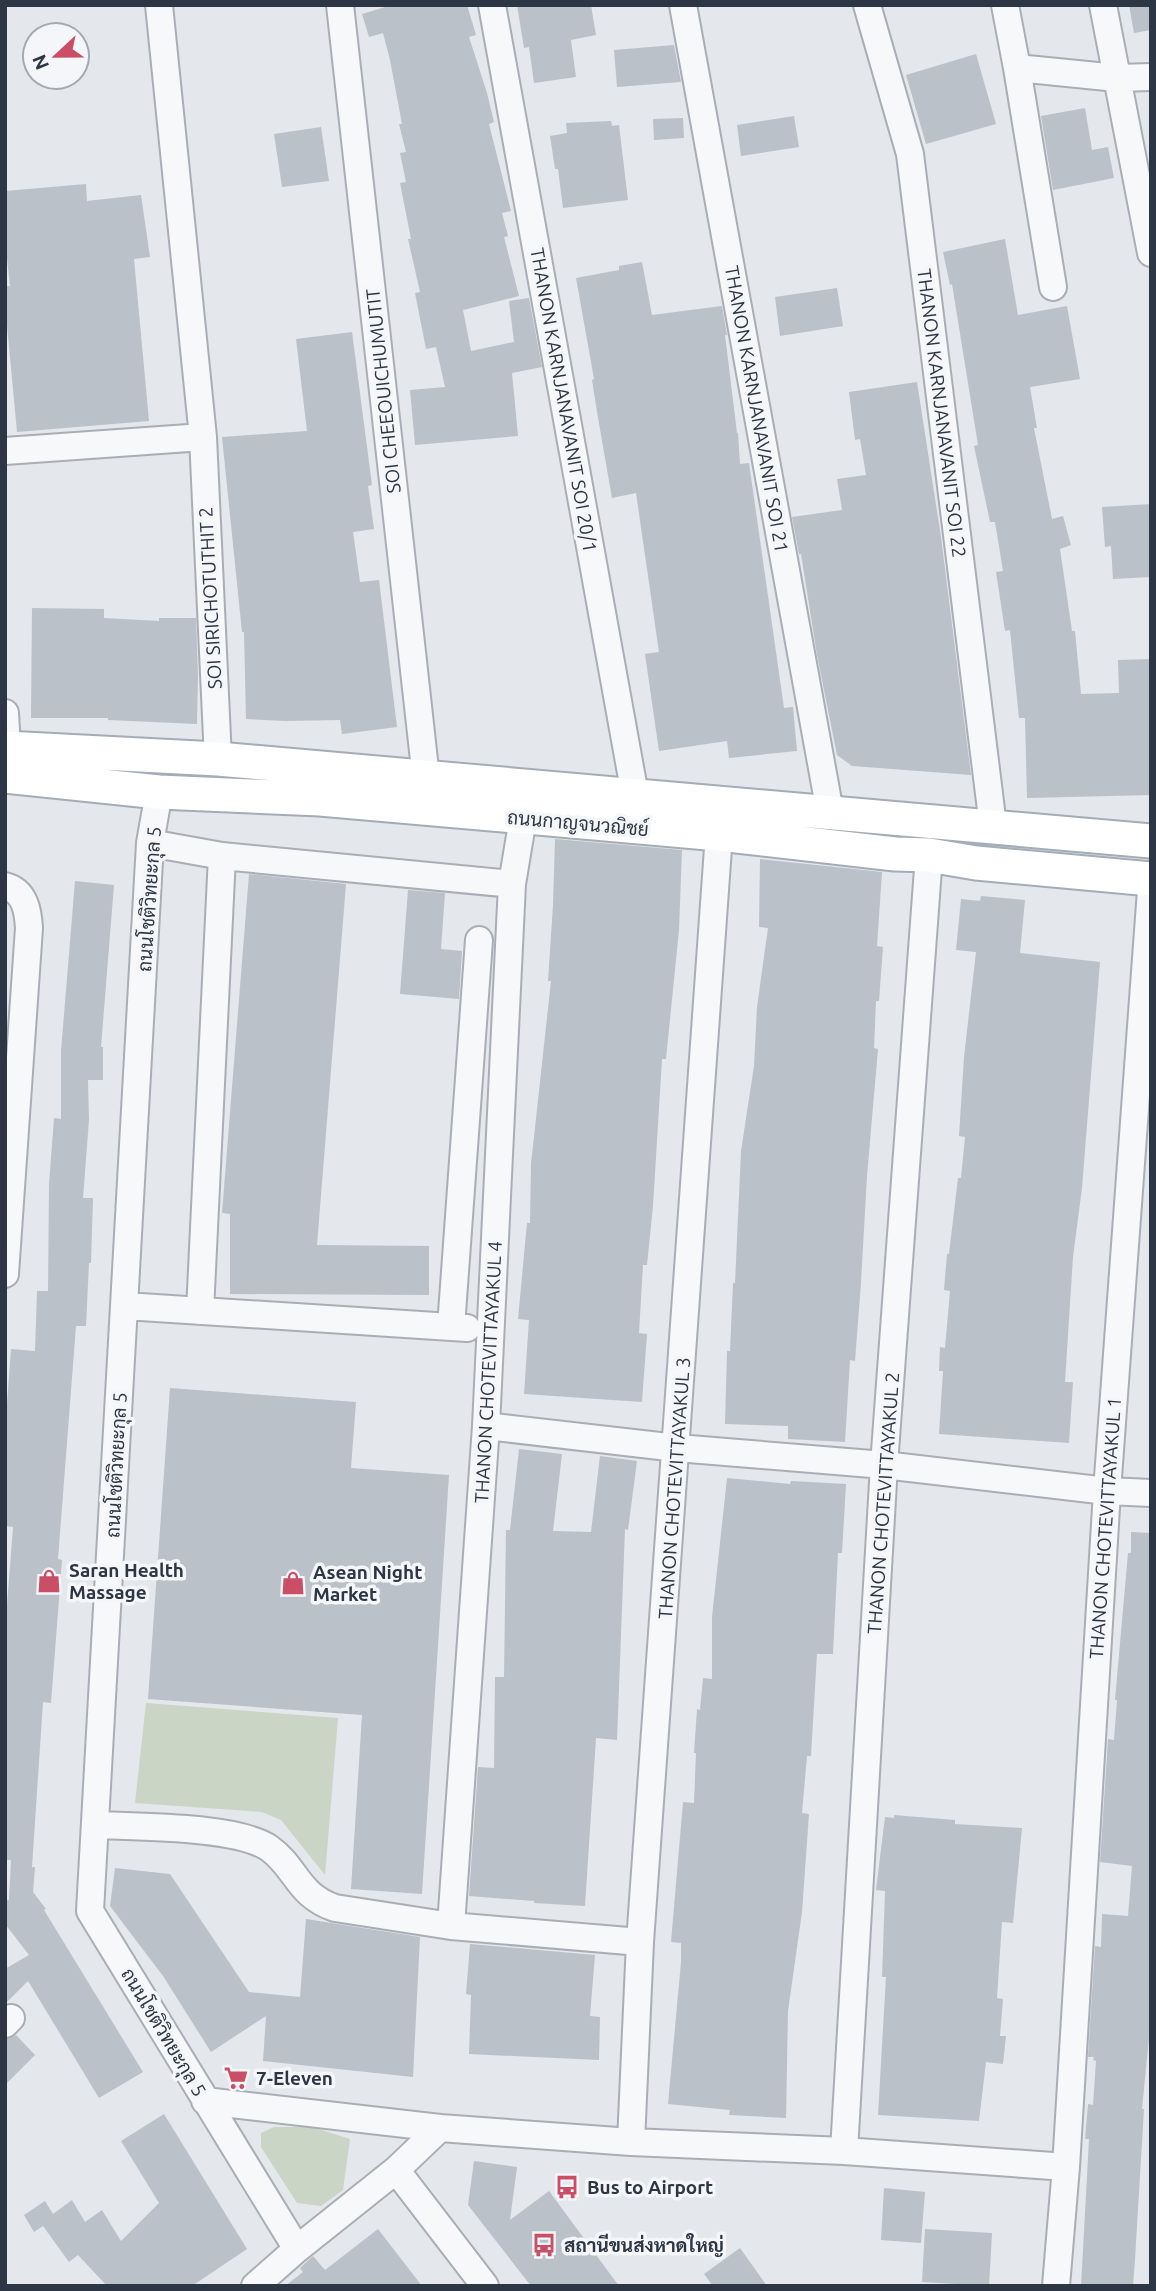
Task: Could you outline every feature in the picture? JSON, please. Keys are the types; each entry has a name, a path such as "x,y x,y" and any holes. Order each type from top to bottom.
{"main road":[{"name":"ถนนกาญจนวณิชย์","path":"6,757 159,792 320,799 523,818 718,818 830,812 1151,841"},
{"name":"ถนนกาญจนวณิชย์","path":"6,757 218,759 635,795 718,818 895,854 929,855 976,863 1151,879"},
{"path":"929,855 933,822"}],"street":[{"name":"SOI SIRICHOTUTHIT 2","path":"159,5 203,437 218,759"},
{"name":"SOI CHEEOUICHUMUTIT","path":"340,5 426,778"},
{"name":"THANON KARNJANAVANIT SOI 20/1","path":"492,5 635,795"},
{"name":"THANON KARNJANAVANIT SOI 21","path":"683,5 830,812"},
{"name":"THANON KARNJANAVANIT SOI 22","path":"867,5 910,155 993,826"},
{"path":"1005,5 1053,287"},
{"path":"1103,5 1150,245"},
{"path":"1017,68 1117,78 1151,77"},
{"path":"5,451 203,437"},
{"path":"5,713 6,757"},
{"name":"ถนนโชติวิทยะกุล 5","path":"159,792 150,843 90,1911 297,2249"},
{"name":"THANON CHOTEVITTAYAKUL 4","path":"451,1926 486,1426 512,884 523,818"},
{"name":"THANON CHOTEVITTAYAKUL 3","path":"631,2142 640,1942 677,1448 718,818"},
{"path":"150,843 222,856 512,884"},
{"name":"THANON CHOTEVITTAYAKUL 2","path":"844,2151 884,1465 929,855"},
{"path":"200,1311 222,856"},
{"path":"5,887 13,888 27,907 29,928 15,987 5,1274"},
{"name":"THANON CHOTEVITTAYAKUL 1","path":"1056,2286 1066,2167 1107,1490 1151,890"},
{"path":"451,1327 479,940"},
{"path":"125,1306 490,1329"},
{"path":"486,1426 677,1448 884,1465 1151,1493"},
{"path":"95,1825 215,1833 249,1838 276,1854 300,1885 320,1903 335,1908 451,1926 640,1942"},
{"path":"205,2101 440,2128 753,2149 844,2151 1066,2167"},
{"path":"256,2286 297,2249 396,2170 440,2128"},
{"path":"396,2170 485,2286"}],"green space":[{"path":"146,1703 338,1718 325,1875 281,1820 262,1812 135,1803"},
{"path":"274,2127 312,2127 350,2139 343,2190 321,2206 297,2203 261,2147 261,2133"}],"building":[{"path":"392,5 467,5 476,35 469,37 494,122 489,124 511,211 502,213 508,236 504,237 519,296 463,310 471,351 514,342 509,301 529,298 542,367 512,373 518,436 415,445 410,390 445,387 436,347 426,349 415,293 420,292 408,239 411,239 400,183 406,182 400,153 406,152 390,60 383,33 369,37 362,14"},
{"path":"517,5 591,5 596,35 571,40 576,77 534,83 529,47 524,48"},
{"path":"1129,5 1151,5 1151,30 1134,33"},
{"path":"674,45 681,82 617,87 614,50"},
{"path":"976,54 996,124 926,144 906,75"},
{"path":"1085,108 1092,150 1108,147 1114,178 1053,190 1041,116"},
{"path":"794,116 799,147 741,156 737,125"},
{"path":"683,118 684,138 654,140 653,119"},
{"path":"611,121 612,126 619,125 628,200 563,208 550,136 567,133 566,123"},
{"path":"321,127 329,181 282,187 274,134"},
{"path":"86,184 87,201 141,195 150,257 134,259 149,421 17,432 5,304 5,286 10,286 5,240 5,191"},
{"path":"1005,239 1018,315 1067,306 1080,379 1030,387 1037,428 1034,428 1052,519 1063,516 1071,545 1060,549 1072,631 1075,631 1081,694 1119,693 1118,660 1151,659 1151,795 1027,798 1025,718 1019,718 1010,630 1005,631 996,572 1003,571 995,522 990,522 974,446 978,445 952,284 950,285 943,252"},
{"path":"642,262 652,315 722,306 740,464 749,463 784,708 793,707 797,751 729,758 727,741 659,751 645,654 659,652 636,493 612,498 576,278 619,270 619,266"},
{"path":"837,288 843,326 780,336 775,297"},
{"path":"352,332 372,485 368,486 374,529 353,532 360,582 379,580 397,727 342,734 340,720 246,719 244,632 222,437 307,431 296,339"},
{"path":"917,382 941,537 971,775 852,766 837,755 792,517 842,510 837,479 866,475 860,439 855,440 849,392"},
{"path":"1151,504 1151,577 1113,579 1111,546 1105,547 1102,507"},
{"path":"32,608 104,609 104,618 159,621 159,618 196,618 197,724 108,718 31,718"},
{"path":"555,839 682,850 679,930 666,1059 662,1059 647,1265 643,1265 639,1333 647,1334 642,1402 524,1394 529,1320 518,1319 527,1223 530,1223 531,1164 551,981 548,981"},
{"path":"760,859 882,872 877,946 883,947 879,1001 876,1001 874,1048 878,1049 855,1361 850,1360 845,1442 788,1439 788,1426 725,1424 727,1351 730,1351 735,1283 741,1151 754,1066 757,1007 768,928 759,927"},
{"path":"249,874 346,884 317,1245 429,1246 429,1295 230,1294 230,1214 222,1213"},
{"path":"75,881 114,885 101,1047 103,1080 88,1080 89,1120 83,1198 93,1198 91,1263 86,1326 76,1326 58,1559 62,1560 51,1703 43,1702 32,1867 35,1867 33,1892 46,1909 44,1910 143,2072 99,2098 28,1981 5,2004 5,1969 29,1955 5,1924 5,1900 9,1900 11,1860 5,1860 5,1631 13,1527 5,1526 5,1431 11,1349 35,1351 37,1291 48,1291 49,1184 54,1118 61,1119 61,1051"},
{"path":"408,890 445,893 441,949 462,951 459,999 400,994"},
{"path":"981,896 1025,900 1020,953 1100,962 1082,1188 1073,1257 1065,1382 1073,1382 1069,1443 939,1434 943,1371 939,1371 940,1347 945,1348 950,1291 944,1290 965,1137 959,1136 964,1057 976,952 956,950 961,899 980,901"},
{"path":"170,1388 356,1402 351,1468 449,1475 422,1894 351,1889 362,1715 148,1699"},
{"path":"519,1449 562,1454 553,1531 591,1532 600,1456 637,1461 628,1530 625,1529 617,1740 596,1738 585,1906 469,1896 478,1767 494,1768 495,1677 504,1677 506,1530 510,1530"},
{"path":"727,1478 790,1484 791,1481 846,1484 842,1553 838,1553 833,1654 817,1654 811,1756 807,1756 802,1813 809,1814 802,1912 788,2011 786,2118 729,2115 730,2110 668,2104 681,1962 681,1943 671,1942 683,1802 694,1803 697,1709 700,1710 703,1678 712,1679 712,1617"},
{"path":"1131,1532 1151,1533 1151,2018 1142,2109 1133,2286 1081,2286 1089,2139 1085,2139 1088,2104 1093,2105 1096,2061 1093,2060 1094,2057 1088,2057 1095,1946 1101,1947 1102,1914 1128,1916 1132,1866 1100,1862 1108,1739 1114,1740 1115,1700"},
{"path":"894,1815 955,1820 955,1824 1022,1828 1013,1923 1002,1922 997,1998 1003,1999 1000,2036 1006,2036 1003,2064 986,2062 979,2121 878,2115 886,1977 882,1977 885,1891 876,1890 885,1817 894,1818"},
{"path":"115,1868 170,1874 249,1992 300,1997 306,1919 420,1937 413,2077 263,2061 266,2016 211,2052 163,1976 110,1906"},
{"path":"470,1944 595,1955 590,2016 600,2017 599,2060 469,2054 471,1995 466,1994"},
{"path":"16,2035 35,2055 5,2085 5,2039"},
{"path":"164,2114 247,2249 192,2286 107,2286 78,2255 69,2262 43,2226 34,2232 24,2215 45,2201 53,2214 72,2200 85,2222 102,2210 121,2241 159,2203 121,2141"},
{"name":"สถานีขนส่งหาดใหญ่","path":"474,2161 517,2167 510,2220 549,2191 619,2286 531,2286 468,2205"},
{"path":"884,2188 925,2192 921,2243 881,2240"},
{"path":"378,2229 422,2286 285,2286 303,2272 300,2268 313,2256 325,2270"},
{"path":"925,2229 992,2233 989,2286 922,2282"},
{"path":"740,2248 767,2286 713,2286 704,2274"}],"place":[{"name":"Saran Health Massage","path":"49,1581"},
{"name":"Asean Night Market","path":"293,1583"},
{"name":"7-Eleven","path":"236,2078"},
{"name":"Bus to Airport","path":"567,2187"},
{"name":"สถานีขนส่งหาดใหญ่","path":"544,2245"}]}
